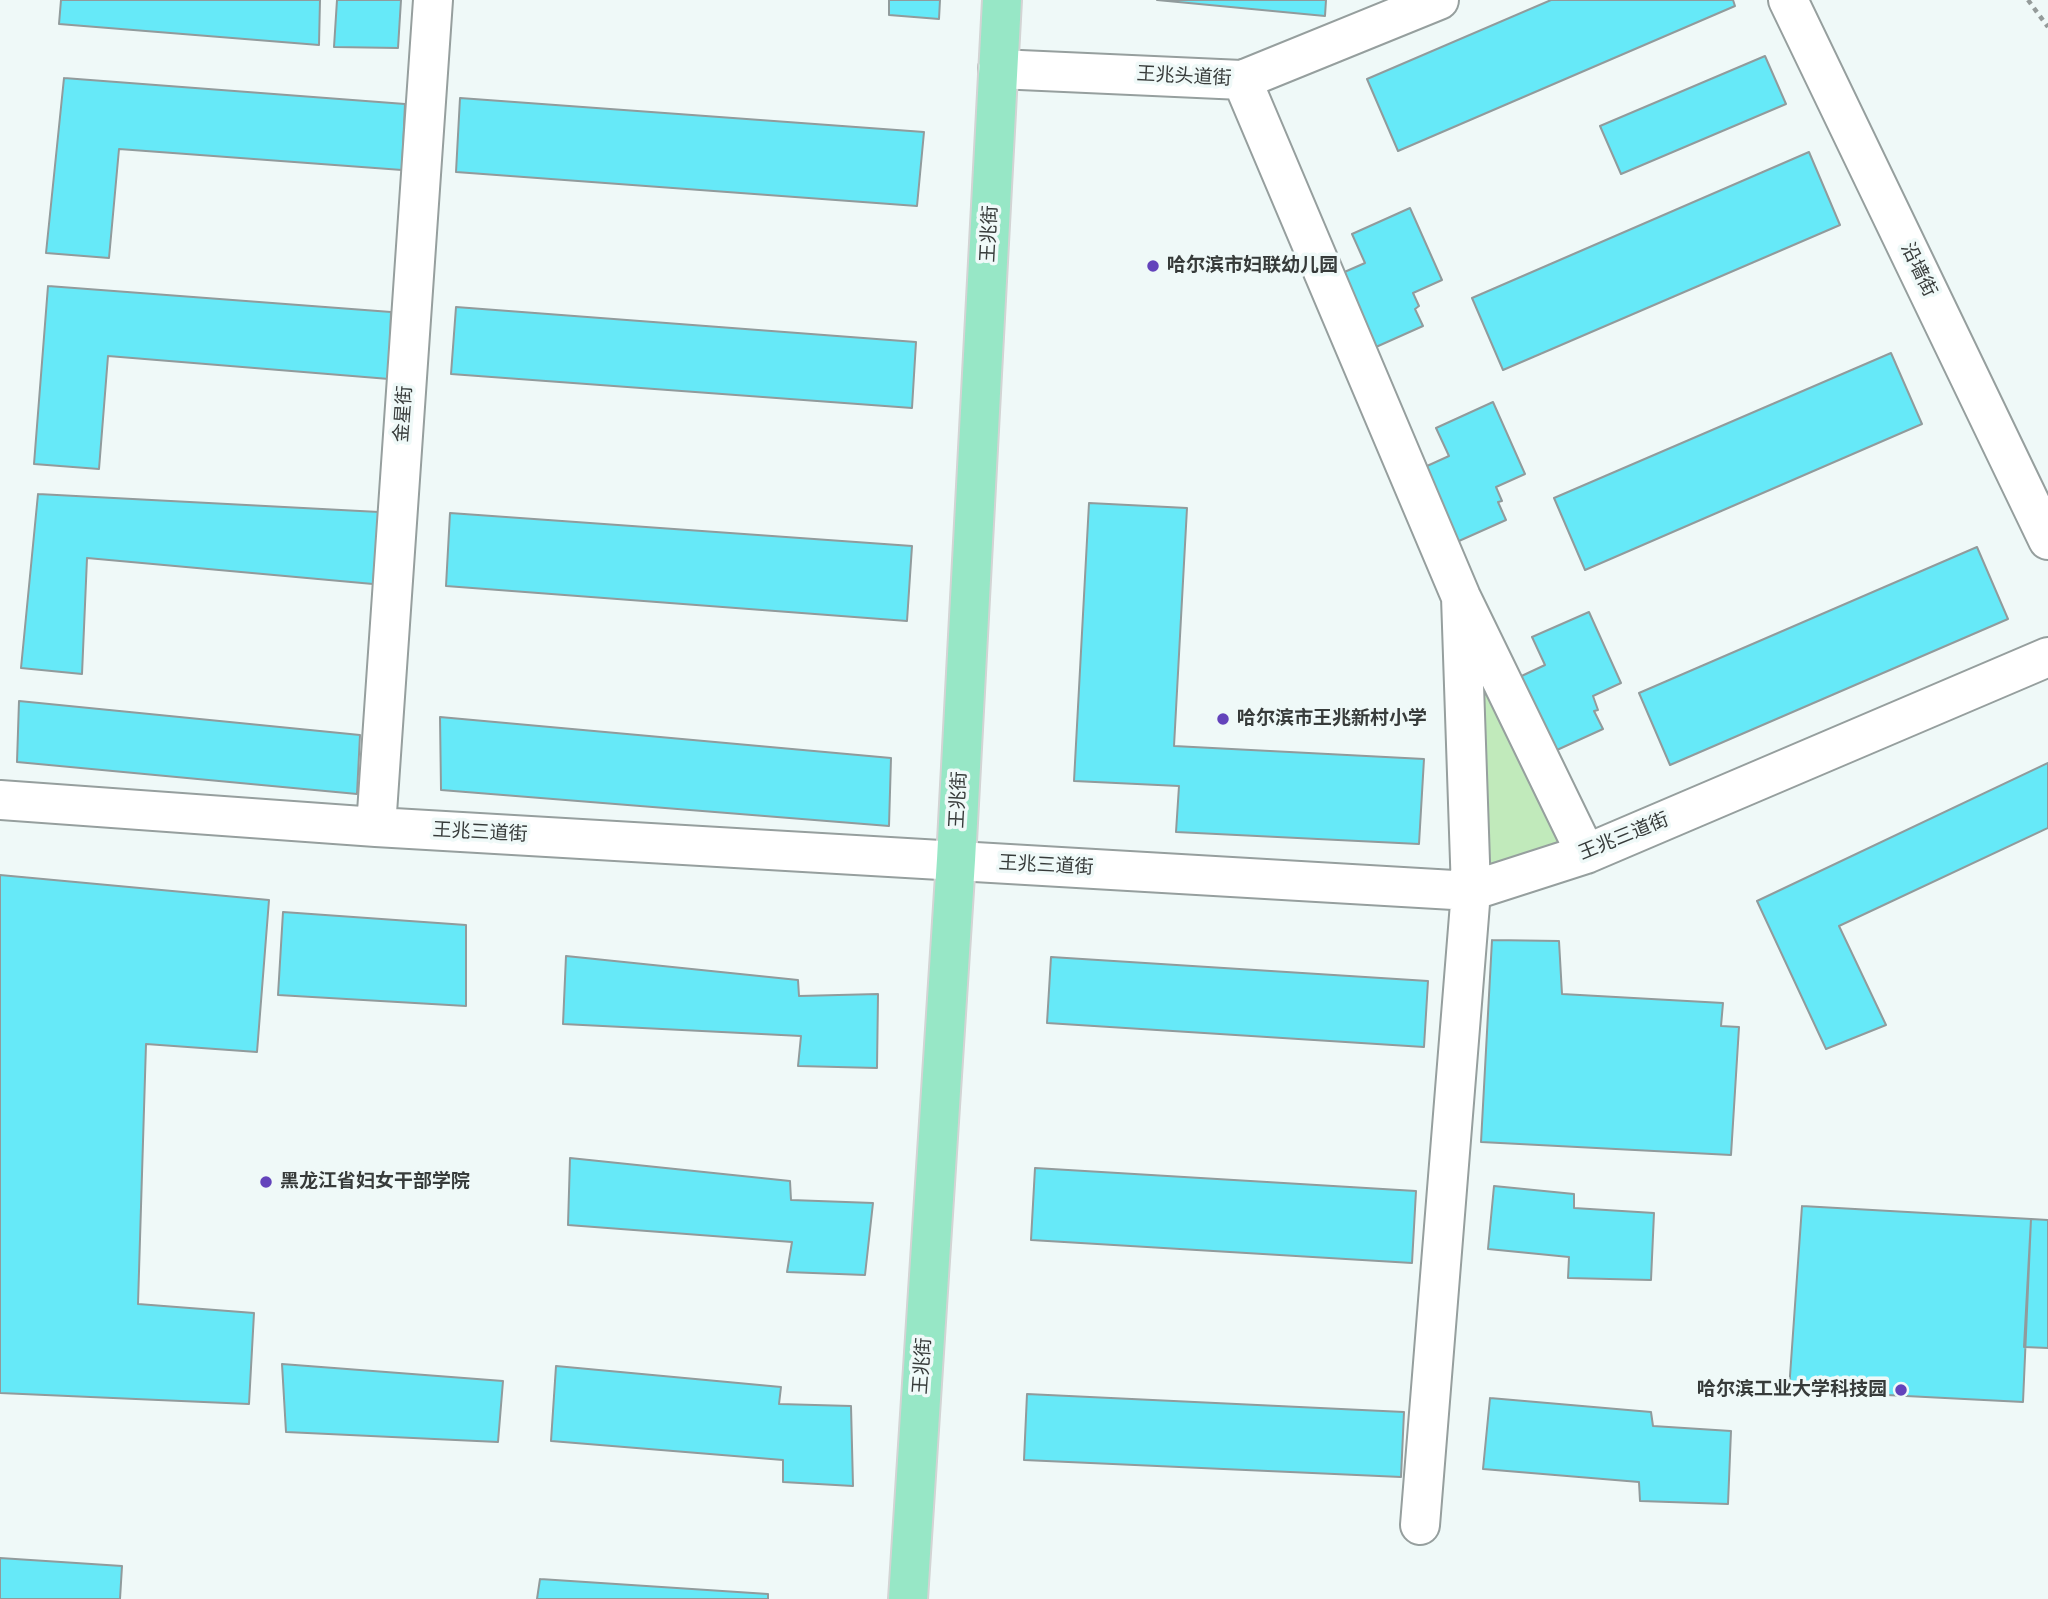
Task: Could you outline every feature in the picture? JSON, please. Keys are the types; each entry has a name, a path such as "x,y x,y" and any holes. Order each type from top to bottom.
{"main road":[{"name":"王兆街","path":"908,1599 956,860 1002,0"}],"street":[{"name":"金星街","path":"376,827 433,0"},
{"name":"王兆头道街","path":"998,69 1242,80 1439,0"},
{"name":"沿墙街","path":"1788,0 2048,540"},
{"path":"1242,80 1461,597 1586,855"},
{"path":"1420,1525 1471,891 1461,597"},
{"name":"王兆三道街","path":"0,800 376,827 1471,891 1586,855 2048,657"}],"path":[{"path":"2028,0 2048,27"}],"green space":[{"path":"1477,657 1570,849 1471,891"}],"building":[{"path":"61,0 320,0 319,45 59,24"},
{"path":"337,0 401,0 398,48 334,47"},
{"path":"889,0 940,0 939,19 889,15"},
{"path":"1157,0 1326,0 1325,16"},
{"path":"1551,0 1733,0 1735,6 1398,151 1367,79"},
{"path":"1765,56 1786,104 1621,174 1600,126"},
{"path":"64,78 405,104 402,170 119,149 109,258 46,253"},
{"path":"460,98 924,132 917,206 456,172"},
{"path":"1809,152 1840,225 1503,370 1472,298"},
{"path":"1410,208 1442,280 1413,293 1419,306 1415,309 1423,326 1367,351 1333,277 1365,263 1352,234"},
{"path":"48,286 391,312 389,379 108,356 99,469 34,464"},
{"path":"456,307 916,342 912,408 451,374"},
{"path":"1891,353 1922,424 1585,570 1554,498"},
{"path":"1493,402 1525,474 1496,487 1502,501 1498,502 1506,520 1450,545 1416,471 1449,456 1436,428"},
{"path":"38,494 379,512 373,584 87,558 82,674 21,668"},
{"path":"1089,503 1187,508 1174,746 1424,759 1419,844 1176,832 1179,786 1074,781"},
{"path":"450,513 912,546 907,621 446,586"},
{"path":"1977,547 2008,619 1670,765 1639,693"},
{"path":"1589,612 1621,683 1593,696 1598,710 1594,711 1603,729 1546,755 1513,680 1545,665 1532,637"},
{"path":"19,701 360,735 357,794 17,762"},
{"path":"440,717 891,758 889,826 441,790"},
{"path":"2048,763 2048,828 1839,926 1886,1025 1826,1049 1757,901"},
{"path":"0,875 269,900 257,1052 146,1044 138,1304 254,1313 249,1404 0,1393"},
{"path":"283,912 466,925 466,1006 278,995"},
{"path":"1492,940 1559,941 1562,994 1723,1003 1721,1026 1739,1027 1731,1155 1481,1142"},
{"path":"566,956 798,980 799,996 878,994 877,1068 798,1066 801,1036 563,1024"},
{"path":"1051,957 1428,981 1424,1047 1047,1023"},
{"path":"570,1158 790,1181 791,1200 873,1203 865,1275 787,1272 792,1242 568,1225"},
{"path":"1035,1168 1416,1191 1412,1263 1031,1240"},
{"path":"1494,1186 1574,1194 1574,1208 1654,1213 1651,1280 1568,1278 1569,1257 1488,1249"},
{"path":"1802,1206 2031,1219 2023,1402 1789,1390"},
{"path":"2031,1219 2048,1220 2048,1348 2024,1347"},
{"path":"282,1364 503,1381 498,1442 286,1432"},
{"path":"556,1366 781,1387 779,1404 851,1406 853,1486 783,1482 783,1460 551,1441"},
{"path":"1027,1394 1404,1412 1401,1477 1024,1460"},
{"path":"1490,1398 1651,1412 1653,1426 1731,1431 1728,1504 1640,1501 1639,1482 1483,1469"},
{"path":"0,1558 122,1566 120,1599 0,1599"},
{"path":"540,1579 768,1594 768,1599 537,1599"}],"place":[{"name":"哈尔滨市妇联幼儿园","path":"1153,266"},
{"name":"哈尔滨市王兆新村小学","path":"1223,719"},
{"name":"黑龙江省妇女干部学院","path":"266,1182"},
{"name":"哈尔滨工业大学科技园","path":"1901,1390"}]}
